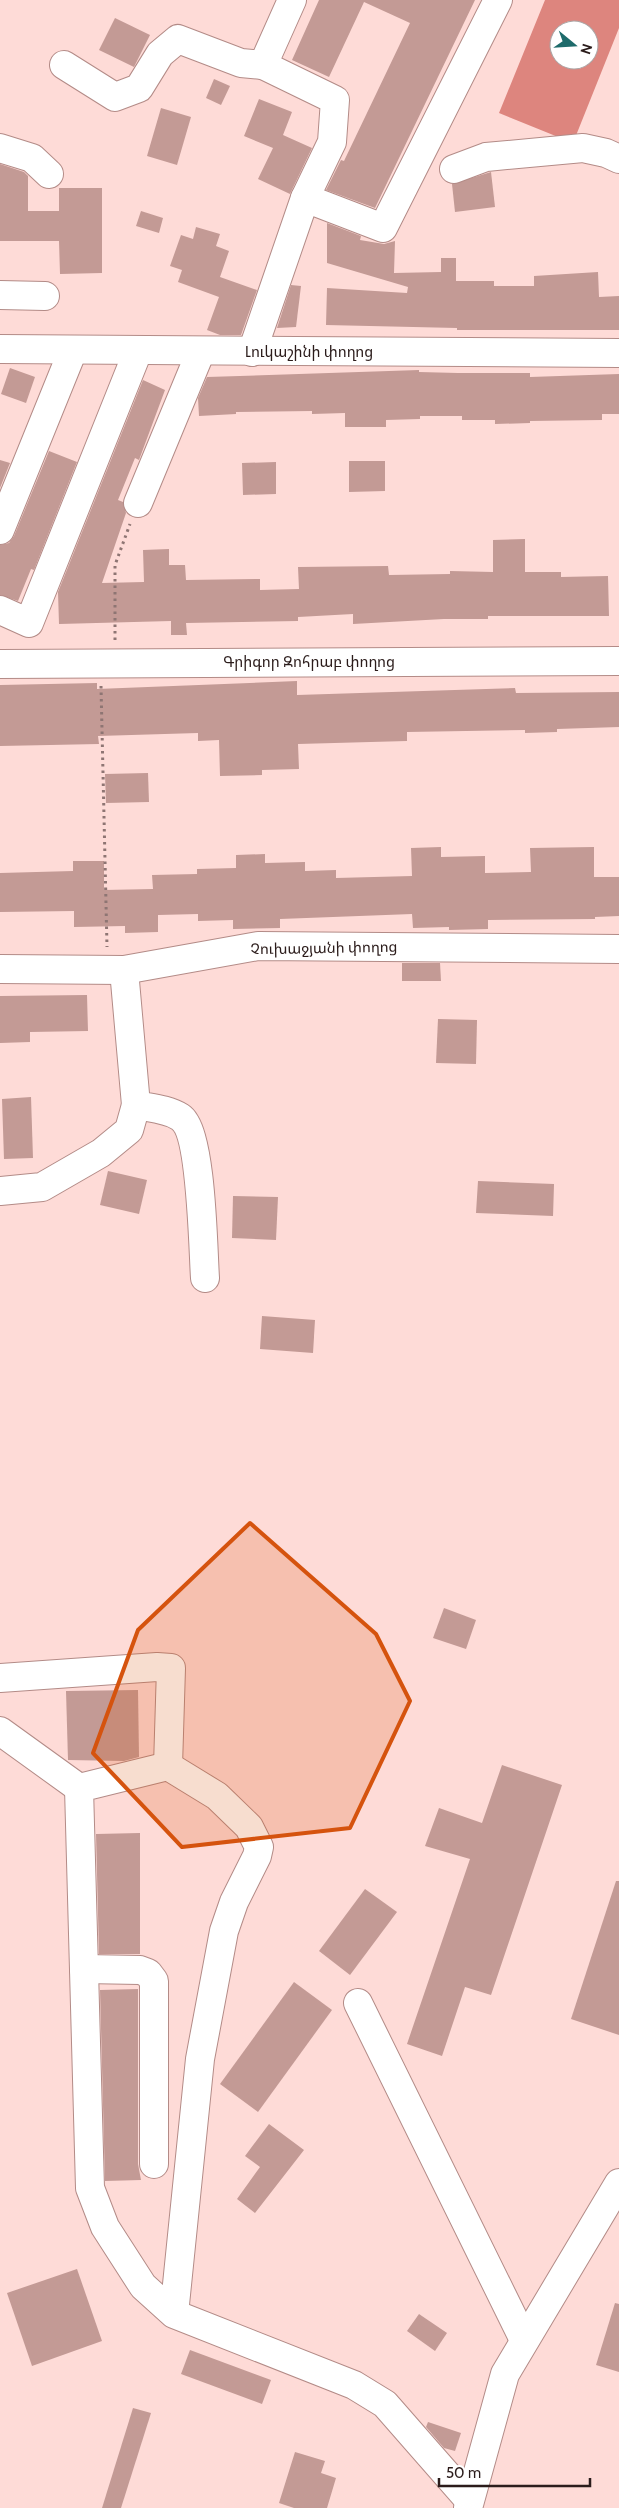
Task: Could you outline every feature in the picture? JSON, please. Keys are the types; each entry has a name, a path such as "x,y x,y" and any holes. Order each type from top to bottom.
{"street":[{"path":"263,65 292,0"},
{"path":"305,198 383,228 498,0"},
{"path":"64,65 115,97 139,88 160,54 178,39 240,63 263,65 335,100 332,142 305,198 252,352"},
{"path":"0,148 32,158 49,174"},
{"path":"454,169 486,157 583,148 606,153 619,159"},
{"path":"0,295 45,296"},
{"name":"Լուկաշինի փողոց","path":"0,349 619,353"},
{"path":"0,530 72,350"},
{"path":"9,664 29,624 138,351"},
{"path":"138,503 200,351"},
{"path":"0,610 29,624"},
{"name":"Գրիգոր Զոհրաբ փողոց","path":"9,664 619,661"},
{"name":"Չուխաջյանի փողոց","path":"0,969 116,970 258,946 619,949"},
{"path":"0,1191 42,1187 101,1153 129,1130 136,1105 116,970"},
{"path":"136,1105 166,1111 182,1118 190,1132 198,1170 205,1278"},
{"path":"0,1678 157,1667 171,1668 168,1766"},
{"path":"0,1731 78,1788 168,1766 217,1796 249,1827 259,1846 257,1856 234,1902 224,1931 202,2050 174,2314"},
{"path":"78,1788 90,2188 105,2226 143,2286 174,2314 354,2385 384,2404 469,2504"},
{"path":"84,1970 140,1970 148,1973 154,1981 154,2164"},
{"path":"358,2003 524,2340"},
{"path":"469,2504 505,2374 619,2183"}],"path":[{"path":"116,970 108,663 115,566 138,503"}],"highlighted area":[{"path":"250,1523 376,1634 410,1701 350,1828 182,1847 93,1753 138,1630"}],"shaded area":[{"path":"545,0 619,0 619,28 573,143 499,113"}],"building":[{"path":"319,0 475,0 375,208 326,190 341,160 344,161 410,23 364,2 329,77 292,60"},
{"path":"115,18 150,35 134,67 99,50"},
{"path":"214,79 230,86 221,105 206,98"},
{"path":"259,99 292,112 283,135 312,148 290,194 258,179 273,148 244,136"},
{"path":"161,108 191,117 177,165 147,156"},
{"path":"0,164 24,172 28,176 28,211 59,211 59,188 102,188 102,273 60,274 59,241 0,241"},
{"path":"491,172 495,207 455,212 452,184"},
{"path":"141,211 163,218 159,233 136,226"},
{"path":"327,223 361,236 360,240 384,244 395,241 394,273 441,272 441,258 456,258 456,281 494,281 494,286 534,286 534,276 598,272 599,297 619,296 619,330 457,330 457,328 326,325 327,288 407,293 408,287 327,263"},
{"path":"196,227 220,234 216,246 229,251 220,277 257,290 241,335 220,335 207,330 219,297 178,282 182,270 170,266 181,235 193,239"},
{"path":"291,285 301,286 296,327 277,328"},
{"path":"10,368 35,377 26,403 1,394"},
{"path":"419,370 419,372 530,373 530,377 619,374 619,414 602,414 602,420 530,421 530,423 495,424 495,420 462,420 462,416 420,416 420,419 386,420 386,427 345,427 345,413 312,414 312,411 236,412 236,414 199,416 198,398 207,377"},
{"path":"143,380 165,390 139,460 135,458 118,500 123,502 126,513 102,583 144,582 143,550 169,549 169,565 185,565 186,580 260,579 260,590 299,589 298,567 388,566 389,575 450,574 450,571 493,572 493,540 525,539 525,572 561,572 561,577 608,576 609,616 488,616 488,619 444,619 353,624 353,614 298,617 298,621 186,623 187,635 171,635 171,621 59,624 58,592"},
{"path":"49,451 77,462 34,570 31,569 18,601 0,595 0,545 9,543 14,536"},
{"path":"0,460 10,463 0,488"},
{"path":"349,461 385,461 385,491 349,492"},
{"path":"276,462 276,494 243,495 242,463"},
{"path":"297,681 297,695 515,688 516,693 619,692 619,727 557,729 557,732 525,733 525,730 407,732 407,741 298,744 299,769 262,770 262,775 220,776 219,740 198,741 198,733 98,736 99,744 0,746 0,685 97,683 97,689"},
{"path":"148,773 149,802 106,803 105,774"},
{"path":"441,847 441,857 485,856 485,873 531,872 530,848 594,847 594,877 619,877 619,916 595,917 595,919 488,920 488,929 449,930 449,927 413,928 412,914 280,919 280,928 233,929 233,920 198,921 198,914 158,915 158,932 125,933 125,926 74,927 74,911 0,912 0,873 73,871 73,861 104,861 104,890 153,889 152,875 197,874 197,869 236,868 236,855 265,854 265,863 305,862 305,871 336,870 336,878 412,876 411,848"},
{"path":"402,963 440,963 441,981 402,981"},
{"path":"87,995 88,1031 30,1032 30,1042 0,1043 0,996"},
{"path":"438,1019 477,1020 476,1064 436,1063"},
{"path":"31,1097 33,1158 4,1159 2,1099"},
{"path":"108,1171 147,1180 139,1214 100,1205"},
{"path":"478,1181 554,1184 553,1216 476,1213"},
{"path":"233,1196 278,1197 276,1240 232,1238"},
{"path":"262,1316 315,1320 313,1353 260,1349"},
{"path":"444,1608 476,1620 466,1649 433,1638"},
{"path":"138,1690 139,1757 124,1761 68,1760 66,1691"},
{"path":"502,1765 562,1785 491,1995 465,1987 442,2056 407,2044 470,1859 425,1846 439,1808 482,1823"},
{"path":"140,1833 140,1954 99,1954 96,1834"},
{"path":"616,1881 619,1881 619,2035 571,2019"},
{"path":"365,1889 397,1912 350,1975 319,1951"},
{"path":"294,1982 332,2010 258,2112 220,2084"},
{"path":"138,1989 138,2164 141,2180 105,2181 100,1990"},
{"path":"269,2124 304,2150 255,2213 237,2199 260,2167 245,2156"},
{"path":"77,2269 102,2341 32,2366 7,2293"},
{"path":"615,2303 619,2304 619,2372 596,2365"},
{"path":"419,2314 447,2333 435,2351 407,2331"},
{"path":"190,2350 271,2380 262,2404 181,2374"},
{"path":"133,2408 151,2413 121,2508 102,2508"},
{"path":"428,2422 461,2433 455,2451 444,2448 426,2427"},
{"path":"295,2452 325,2461 321,2473 336,2478 327,2508 294,2508 279,2503"}]}
